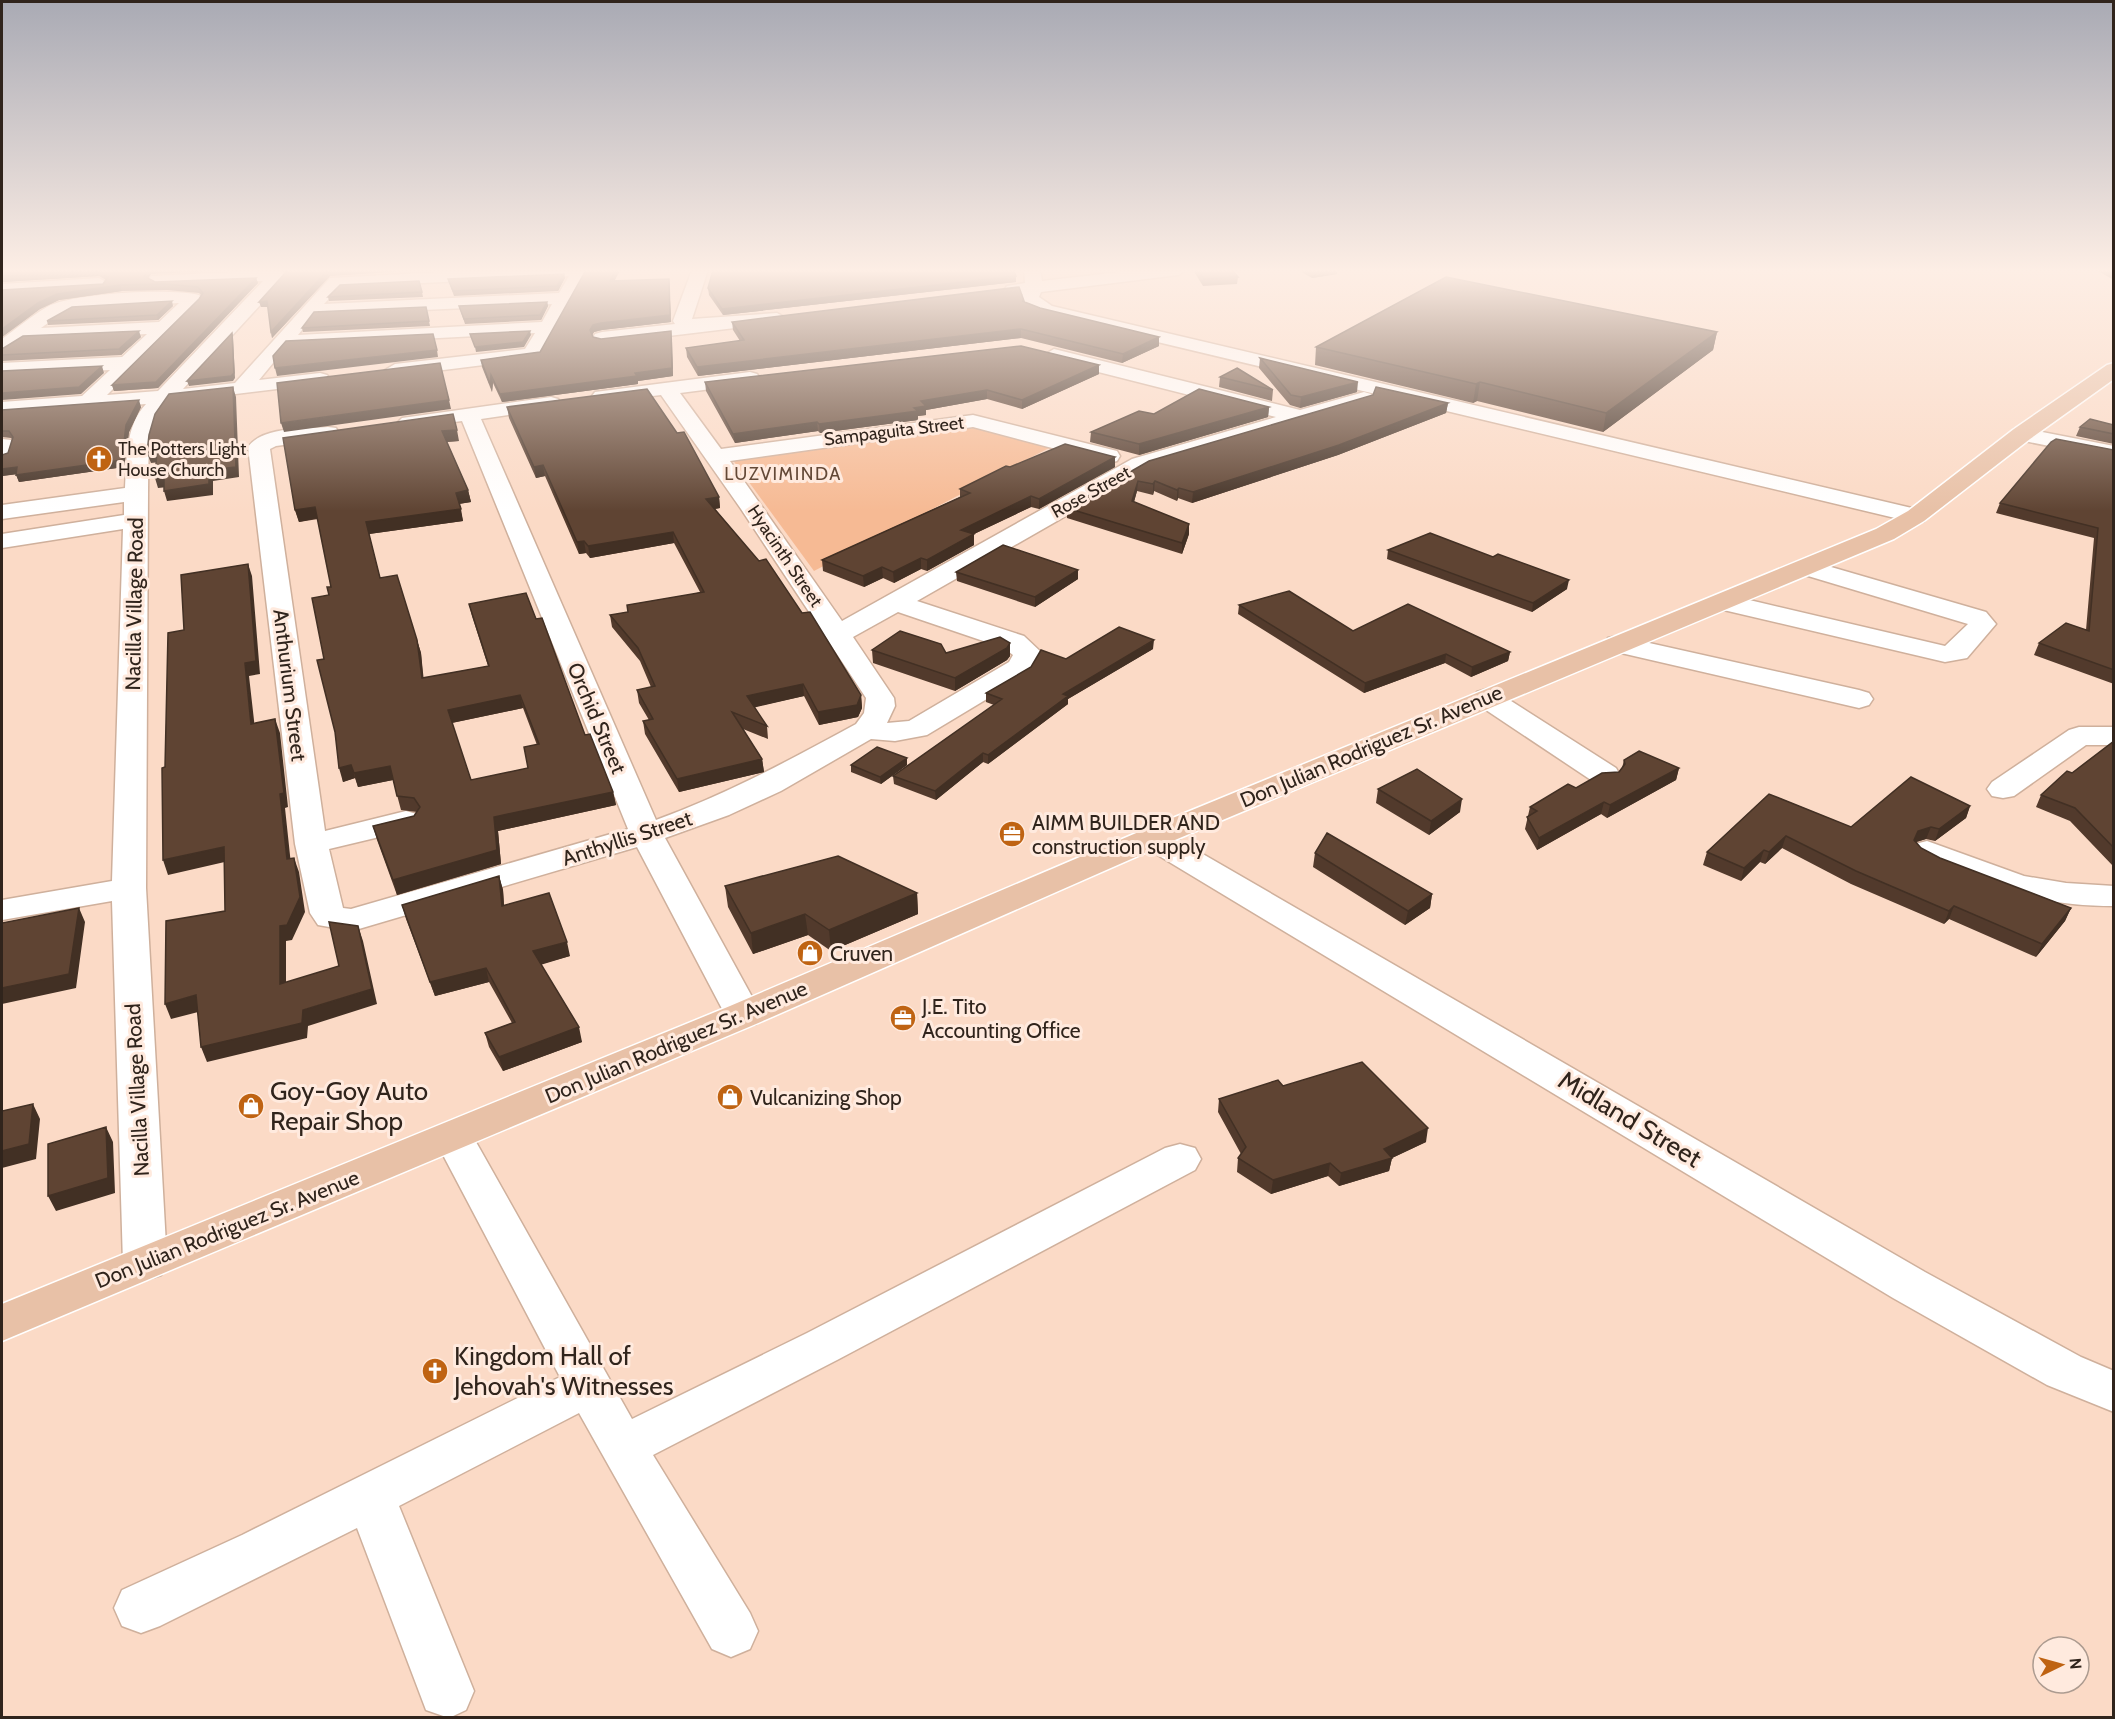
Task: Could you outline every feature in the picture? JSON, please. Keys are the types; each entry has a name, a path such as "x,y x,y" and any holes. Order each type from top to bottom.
{"main road":[{"name":"Don Julian Rodriguez Sr. Avenue","path":"2,1323 743,1015 1152,838 1885,534 1916,516 2022,434 2114,369"}],"street":[{"path":"88,402 142,350"},
{"name":"Nacilla Village Road","path":"145,1263 129,888 136,507 141,426 163,397 207,350"},
{"path":"241,388 274,350"},
{"path":"381,372 532,354 534,350"},
{"path":"1037,350 1297,416"},
{"path":"1216,350 1916,516"},
{"path":"2,369 129,363"},
{"path":"387,425 772,375"},
{"path":"2,408 163,397 334,377"},
{"name":"Hyacinth Street","path":"666,388 839,634 880,698 881,706 878,714 866,730"},
{"name":"Rose Street","path":"839,634 1140,464 1364,398"},
{"name":"Orchid Street","path":"469,414 646,834 743,1015"},
{"name":"Sampaguita Street","path":"715,456 973,421 1140,464"},
{"name":"Anthurium Street","path":"339,920 330,917 327,913 311,844 259,447 263,443 352,429"},
{"path":"2022,434 2114,453"},
{"path":"2,512 136,507"},
{"path":"2,541 136,507"},
{"path":"1724,602 1945,654 1957,652 1983,624 1977,618 1807,568"},
{"path":"866,730 895,732 917,729 1020,666 1029,653 1014,642 895,602"},
{"path":"1618,644 1859,699"},
{"path":"1487,698 1605,775"},
{"name":"Anthyllis Street","path":"339,920 365,918 646,834 746,796 866,730"},
{"path":"2003,789 2079,736 2114,736"},
{"path":"311,844 406,821"},
{"name":"Midland Street","path":"1152,838 1909,1285 2064,1371 2114,1392"},
{"path":"1927,851 1984,875 2022,886 2062,893 2114,896"},
{"path":"2,910 129,888"},
{"path":"453,1136 622,1447 731,1631"},
{"path":"622,1447 823,1346 1180,1159"},
{"path":"141,1608 589,1385"},
{"path":"370,1496 446,1691"}],"shaded area":[{"path":"954,427 992,430 1049,448 814,571 732,459"}],"building":[{"path":"2,350 95,350 2,355"},
{"path":"147,350 187,350 156,382 112,385"},
{"path":"216,350 233,350 234,373 231,376 187,381"},
{"path":"278,350 435,350 275,368 273,356"},
{"path":"672,350 672,368 635,373 637,376 500,394 491,375 490,384 481,360 540,352"},
{"path":"687,350 840,350 697,367"},
{"path":"984,350 1038,350 1099,365 1022,400 987,390 921,401 926,406 914,408 918,411 733,434 705,382"},
{"path":"1108,350 1131,350 1123,354"},
{"path":"1330,350 1692,350 1606,413 1480,382 1476,384"},
{"path":"1260,358 1358,382 1301,397 1291,395"},
{"path":"440,363 449,400 281,423 277,383"},
{"path":"102,366 79,387 2,393 2,371"},
{"path":"1237,368 1273,390 1220,377"},
{"path":"233,387 236,467 209,470 209,484 164,491 164,477 155,478 157,451 147,453 155,414 169,394"},
{"path":"1376,387 1448,403 1339,445 1193,492 1179,488 1177,490 1155,481 1153,484 1138,481 1132,501 1189,524 1182,543 1067,508 1149,461 1373,395"},
{"path":"647,389 677,433 684,432 719,497 706,499 759,561 766,559 802,613 810,612 861,695 857,705 818,712 803,684 747,696 767,726 732,712 762,759 677,779 643,721 653,719 637,690 655,686 638,648 610,615 628,612 627,605 704,592 673,532 588,546 584,541 577,542 543,465 534,467 507,407"},
{"path":"1199,389 1269,407 1139,444 1091,432 1139,411 1154,414"},
{"path":"139,400 126,425 122,460 16,475 17,467 2,469 2,455 8,453 13,437 9,431 2,431 2,410"},
{"path":"453,414 457,430 442,431 468,490 456,493 461,509 366,522 380,578 397,575 417,640 422,678 489,666 469,604 526,593 536,619 542,618 585,735 590,734 613,792 494,817 497,850 393,880 373,826 414,816 420,807 414,798 397,796 390,766 354,773 351,765 339,768 335,732 317,660 324,659 312,598 329,595 327,587 331,587 315,507 295,510 283,438","holes":["520,695 539,744 524,747 528,768 471,780 448,710"]},
{"path":"2090,419 2114,425 2114,434 2080,427"},
{"path":"2056,439 2114,450 2114,670 2039,643 2066,623 2089,631 2098,528 2000,503"},
{"path":"1065,444 1115,457 1039,499 1031,496 961,530 974,534 927,560 921,558 893,572 882,567 863,576 822,560 970,493 960,489 1006,466 1010,467"},
{"path":"1430,533 1493,557 1498,554 1569,580 1533,603 1388,550"},
{"path":"1003,545 1078,570 1035,597 956,572"},
{"path":"248,564 256,661 245,663 251,724 275,719 284,793 280,794 287,859 294,858 300,897 287,925 280,926 280,984 339,966 329,922 358,926 372,989 303,1010 302,1023 201,1047 196,995 165,1004 166,921 225,911 224,847 163,860 162,768 165,767 168,633 184,630 181,575"},
{"path":"1289,591 1353,631 1408,604 1510,652 1472,667 1446,654 1365,683 1239,605"},
{"path":"1119,627 1154,640 1063,694 1068,696 988,755 983,753 935,791 893,776 1002,699 986,693 1031,667 1041,650 1066,659"},
{"path":"900,631 941,644 946,653 1000,637 1010,643 1007,648 955,678 872,650"},
{"path":"2114,741 2114,848 2075,808 2041,795 2067,771 2072,773"},
{"path":"877,747 907,758 880,777 851,765"},
{"path":"1639,751 1679,768 1610,805 1604,802 1539,838 1527,817 1537,811 1530,807 1568,784 1576,788 1602,773 1619,772 1625,764 1624,760"},
{"path":"1417,769 1462,799 1431,821 1378,789"},
{"path":"1911,777 1970,806 1939,829 1931,827 1918,831 1914,840 1921,848 1940,858 2071,908 2042,944 1954,906 1949,911 1856,871 1786,836 1769,852 1764,850 1744,868 1707,852 1769,794 1851,827"},
{"path":"1327,833 1432,894 1408,911 1315,853"},
{"path":"838,856 917,893 829,930 805,914 751,933 725,886"},
{"path":"499,876 502,906 549,893 567,942 533,951 579,1027 499,1057 485,1033 515,1022 486,968 430,982 402,905"},
{"path":"79,908 69,974 2,988 2,923"},
{"path":"1362,1062 1428,1128 1384,1149 1392,1158 1341,1173 1330,1163 1273,1180 1238,1158 1246,1147 1219,1099 1278,1080 1283,1086"},
{"path":"33,1104 29,1144 2,1151 2,1111"},
{"path":"106,1127 108,1178 48,1196 48,1144"}],"place":[{"name":"The Potters Light House Church","path":"99,459"},
{"name":"AIMM BUILDER AND construction supply","path":"1012,834"},
{"name":"Cruven","path":"810,953"},
{"name":"J.E. Tito Accounting Office","path":"903,1018"},
{"name":"Vulcanizing Shop","path":"730,1097"},
{"name":"Goy-Goy Auto Repair Shop","path":"251,1106"},
{"name":"Kingdom Hall of Jehovah's Witnesses","path":"435,1371"}],"district":[{"name":"LUZVIMINDA","path":"783,474"}]}
